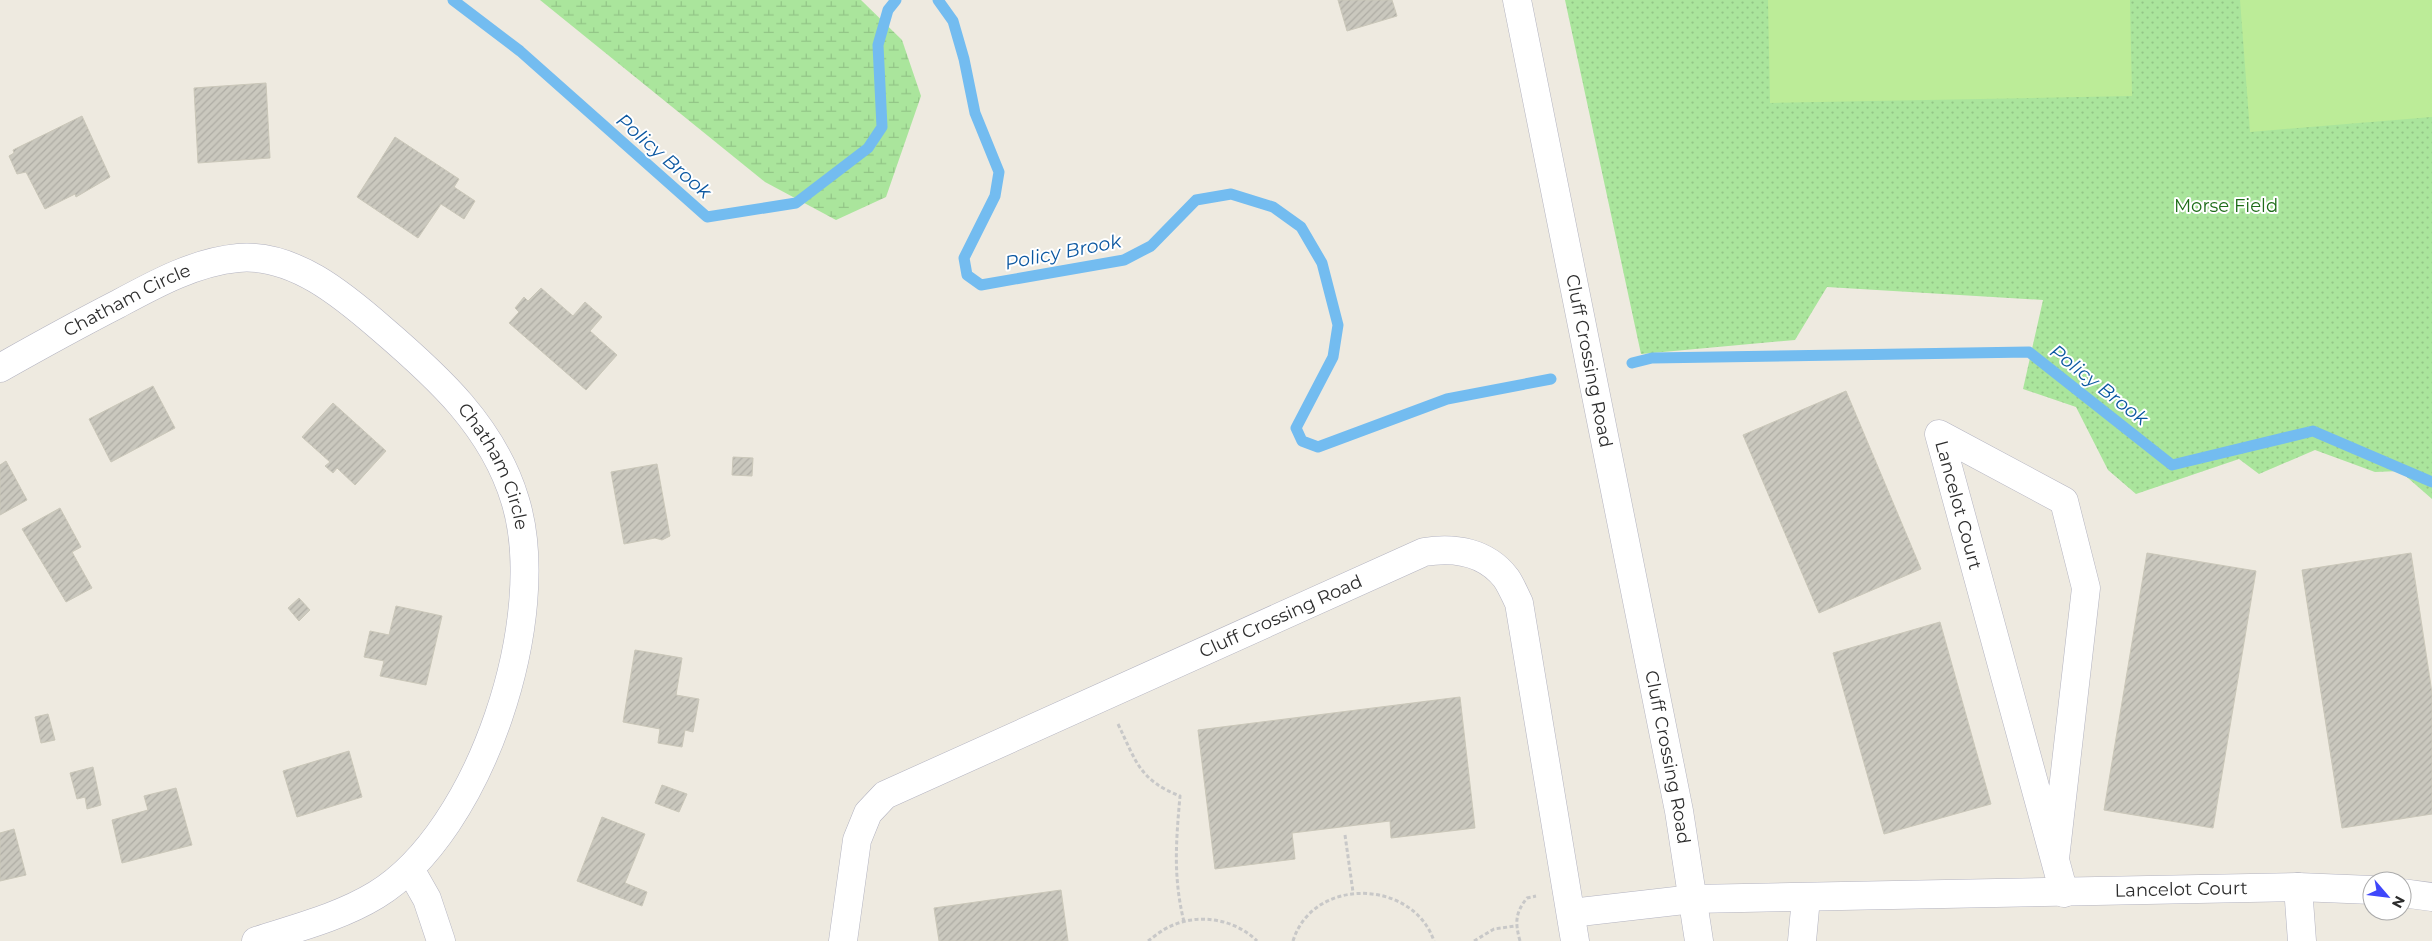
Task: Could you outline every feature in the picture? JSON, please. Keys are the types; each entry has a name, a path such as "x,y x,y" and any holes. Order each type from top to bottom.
{"street":[{"name":"Cluff Crossing Road","path":"1517,0 1677,801 1700,941"},
{"name":"Chatham Circle","path":"0,368 149,288 197,267 239,258 281,262 317,280 348,299 447,386 476,421 499,461 515,500 524,545 525,586 520,632 507,690 480,763 455,810 435,840 410,869 376,895 344,910 256,941"},
{"name":"Lancelot Court","path":"2055,859 2086,588 2064,502 1939,434 2064,893"},
{"name":"Cluff Crossing Road","path":"844,941 857,840 868,813 885,795 1424,552 1444,549 1467,552 1490,563 1507,579 1519,603 1575,941"},
{"path":"410,869 427,899 441,941"},
{"name":"Lancelot Court","path":"1694,899 2298,887 2362,890"},
{"path":"2298,887 2302,941"},
{"path":"2412,894 2432,897"},
{"path":"1802,941 1806,898"},
{"path":"1571,913 1694,899"}],"path":[{"path":"1128,744 1143,774 1153,784 1180,796 1176,865 1177,892 1184,922"},
{"path":"1345,835 1353,892"},
{"path":"1293,941 1308,915 1327,901 1353,892 1374,892 1397,899 1417,913 1431,932 1434,941"},
{"path":"1520,941 1515,926 1518,910 1527,898 1541,894"},
{"path":"1148,941 1170,926 1197,919 1224,921 1249,933 1257,941"},
{"path":"1474,941 1494,929 1515,926"}],"green space":[{"path":"540,0 861,0 902,40 921,96 886,197 836,220 765,182"},
{"name":"Morse Field","path":"1565,0 2432,0 2432,499 2400,471 2375,472 2315,450 2259,474 2239,459 2136,494 2108,470 2076,407 2023,389 2043,300 1827,287 1795,340 1641,354"},
{"path":"1768,0 2130,0 2132,96 1770,103"},
{"path":"2240,0 2432,0 2432,117 2250,132"}],"building":[{"path":"1338,0 1392,0 1397,16 1347,31"},
{"path":"266,83 270,158 198,163 194,88"},
{"path":"82,116 110,177 76,197 75,194 45,209 26,172 17,174 9,156 14,153 13,150"},
{"path":"395,137 459,179 454,187 475,201 464,219 441,204 418,238 357,197"},
{"path":"541,288 573,316 585,302 602,317 590,331 617,355 586,390 509,323 519,312 515,308 524,297 528,301"},
{"path":"153,386 175,428 111,462 89,419"},
{"path":"1846,391 1921,569 1819,613 1743,435"},
{"path":"333,403 386,451 355,485 337,468 333,473 325,466 330,462 302,437"},
{"path":"733,457 753,458 752,476 732,475"},
{"path":"6,461 27,500 0,515 0,465"},
{"path":"657,464 670,536 662,540 655,538 624,544 611,472"},
{"path":"60,508 81,547 72,552 92,588 66,602 22,529"},
{"path":"2147,553 2256,571 2213,828 2104,810"},
{"path":"2411,553 2432,693 2432,814 2342,828 2302,570"},
{"path":"299,598 310,610 299,621 288,608"},
{"path":"396,606 442,616 426,685 380,676 384,661 364,657 370,631 389,635"},
{"path":"1940,622 1991,804 1884,834 1833,653"},
{"path":"635,650 682,658 676,695 699,699 693,732 685,730 682,747 658,743 660,729 623,722"},
{"path":"1460,697 1475,828 1391,838 1390,821 1292,833 1295,859 1215,869 1198,730"},
{"path":"48,714 55,740 41,743 35,717"},
{"path":"349,751 362,797 297,817 283,771"},
{"path":"93,767 101,805 87,809 85,797 77,799 70,773"},
{"path":"662,785 687,794 679,812 655,803"},
{"path":"176,788 192,845 122,863 112,820 148,810 144,796"},
{"path":"602,817 645,834 625,883 647,892 642,906 577,881"},
{"path":"14,829 26,875 0,881 0,833"},
{"path":"1061,890 1068,941 939,941 934,908"}],"waterway":[{"name":"Policy Brook","path":"453,0 520,51 707,217 796,203 868,148 882,127 878,45 888,10 896,0"},
{"name":"Policy Brook","path":"938,0 953,21 964,59 975,113 999,172 995,196 964,258 967,275 981,285 1124,260 1151,246 1196,200 1231,194 1273,207 1301,227 1322,263 1338,325 1333,357 1296,428 1302,441 1318,447 1447,399 1551,379"},
{"name":"Policy Brook","path":"1632,363 1652,358 2029,352 2172,465 2313,431 2432,482"}]}
